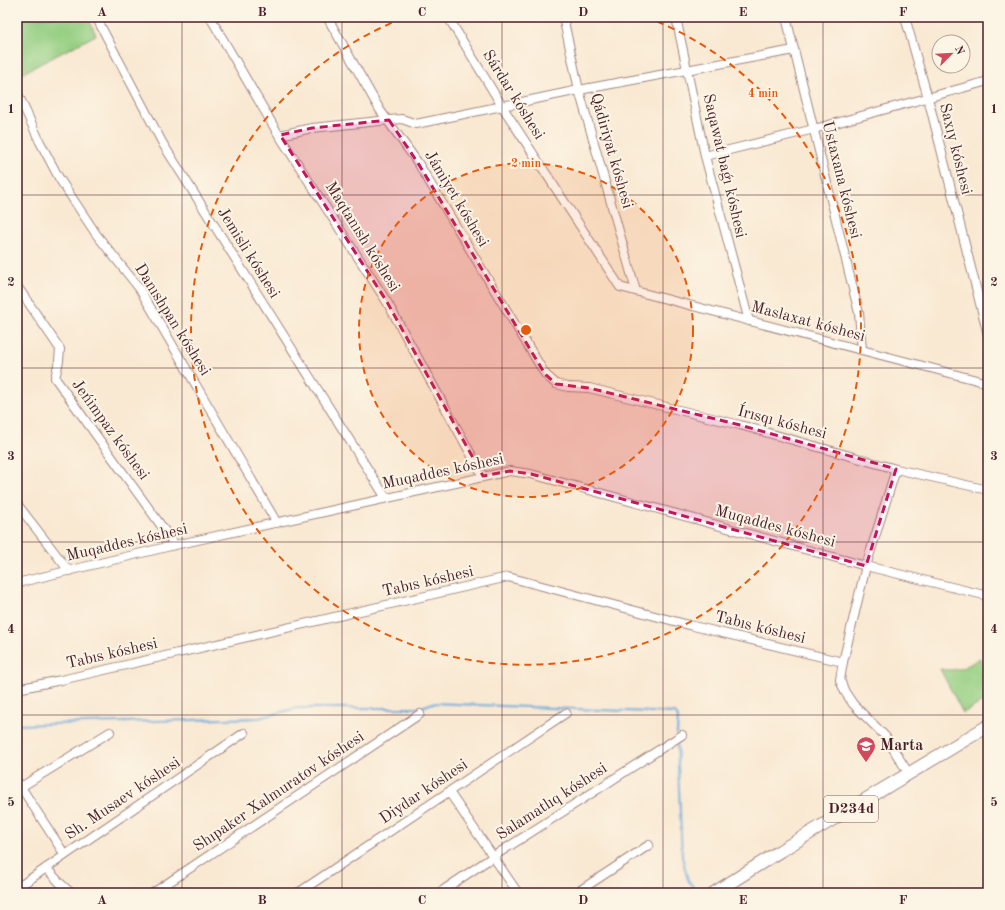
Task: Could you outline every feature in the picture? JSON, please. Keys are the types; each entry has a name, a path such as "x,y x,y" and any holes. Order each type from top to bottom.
{"main road":[{"name":"D234d","path":"714,893 773,855 988,726"}],"street":[{"name":"Jemisli kóshesi","path":"96,17 163,144 386,498"},
{"name":"Maqtanısh kóshesi","path":"210,17 280,135 387,302 483,476"},
{"name":"Jámiyet kóshesi","path":"327,17 380,110 418,163 546,374 556,384 568,387"},
{"name":"Sárdar kóshesi","path":"448,17 502,106 620,287"},
{"name":"Qádiriyat kóshesi","path":"563,17 579,90 636,291"},
{"name":"Saqawat baǵı kóshesi","path":"676,17 705,156 749,320"},
{"name":"Ustaxana kóshesi","path":"786,17 859,313 862,350"},
{"name":"Saxıy kóshesi","path":"906,17 988,335"},
{"path":"280,135 312,128 388,120 402,119 416,124 579,90 794,50"},
{"path":"705,156 814,129 988,81"},
{"name":"Danıshpan kóshesi","path":"17,92 40,142 59,178 96,234 140,288 277,523"},
{"name":"Jeńimpaz kóshesi","path":"17,286 60,349 55,378 175,545"},
{"name":"Maslaxat kóshesi","path":"620,287 988,383"},
{"name":"Írısqı kóshesi","path":"568,387 589,388 732,424 896,469 988,490"},
{"path":"896,469 866,566 840,680 845,692 853,704 885,736 909,774"},
{"name":"Muqaddes kóshesi","path":"17,583 175,545 510,470 531,474 866,566 988,596"},
{"path":"17,504 69,571"},
{"name":"Tabıs kóshesi","path":"17,687 22,688 61,680 508,577 689,625 843,662"},
{"name":"Diydar kóshesi","path":"298,893 566,713"},
{"name":"Shıpaker Xalmuratov kóshesi","path":"152,893 420,714"},
{"path":"65,855 19,784 110,732"},
{"name":"Sh. Musaev kóshesi","path":"17,888 244,733"},
{"name":"Salamatlıq kóshesi","path":"439,893 682,735"},
{"path":"449,792 518,893"},
{"path":"576,893 649,844"},
{"path":"46,868 71,893"}],"highlighted area":[{"path":"389,120 418,163 545,374 556,384 589,388 740,425 896,469 866,566 531,474 510,471 483,476 387,302 280,135 312,128"}],"green space":[{"path":"17,17 88,17 96,35 17,76"},
{"path":"980,658 988,678 988,699 963,713 940,669 952,670 961,668"}],"waterway":[{"path":"17,725 259,718 297,708 419,708 433,703 675,713 678,717 677,734"},
{"path":"677,742 682,857 688,880 697,892"},
{"path":"944,893 955,890 988,893"}],"place":[{"name":"Marta","path":"866,763"}]}
